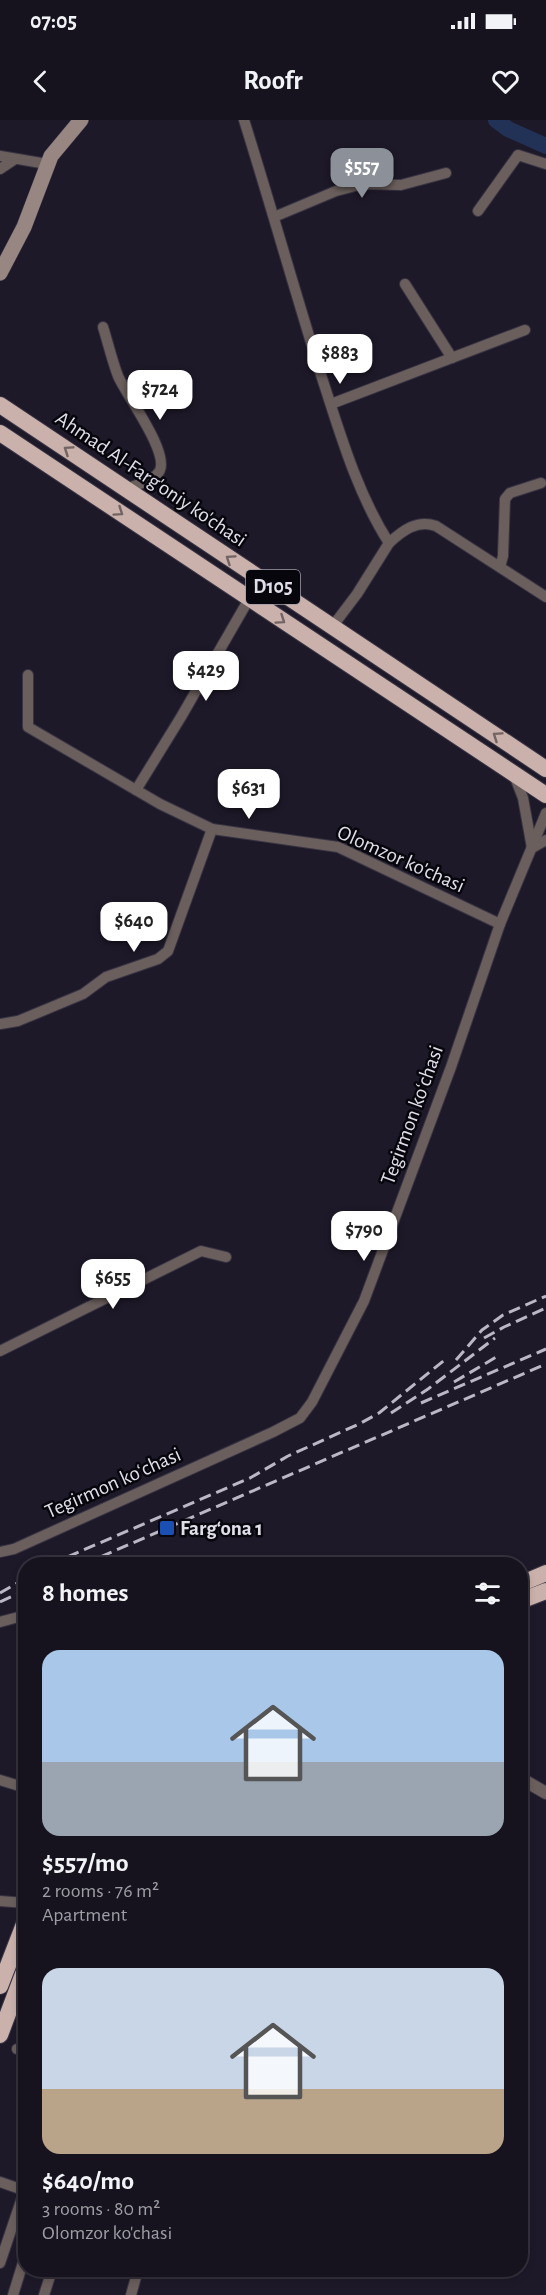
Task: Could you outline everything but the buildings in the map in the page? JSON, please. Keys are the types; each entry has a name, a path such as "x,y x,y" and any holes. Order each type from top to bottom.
{"highway":[{"name":"Ahmad Al-Farg'oniy ko'chasi","path":"0,405 546,769"},
{"name":"D105","path":"0,433 546,795"},
{"path":"528,1581 546,1573"},
{"path":"528,1598 546,1591"},
{"path":"1,1976 18,1937"},
{"path":"0,2036 18,1988"}],"main road":[{"path":"0,273 24,227 47,164 81,120"}],"street":[{"path":"244,120 331,404 357,479 377,525 388,543"},
{"path":"478,211 518,155 546,164"},
{"path":"0,156 47,164"},
{"path":"0,169 15,159"},
{"path":"274,217 363,184 401,186 446,173"},
{"path":"405,284 452,358"},
{"path":"103,327 118,376 157,444 160,465 159,472 152,478 126,489"},
{"path":"331,404 525,330"},
{"path":"500,567 503,556 505,499 510,493 542,483"},
{"path":"332,627 357,594 388,543 403,530 428,523 546,597"},
{"path":"136,790 249,599"},
{"name":"Olomzor ko'chasi","path":"28,675 28,727 160,804 212,829 338,847 500,924"},
{"path":"514,775 527,817 532,848 546,840"},
{"name":"Tegirmon koʻchasi","path":"0,1552 14,1549 273,1432 300,1418 312,1402 364,1301 451,1067 500,924 546,813"},
{"path":"0,1024 18,1021 83,994 106,977 158,960 168,951 212,829"},
{"path":"0,1351 201,1251 226,1257"},
{"path":"0,1622 18,1617"},
{"path":"0,1780 18,1786"},
{"path":"528,1783 546,1793"},
{"path":"0,1901 18,1903"},
{"path":"0,2182 18,2187"},
{"path":"0,2262 18,2209"},
{"path":"13,2295 19,2277"},
{"path":"44,2295 50,2277"},
{"path":"131,2295 136,2277"}],"waterway":[{"path":"496,120 508,129 546,146"}],"railway":[{"path":"456,1360 482,1330 503,1315 546,1296"},
{"path":"484,1338 546,1308"},
{"path":"391,1413 428,1389 495,1338"},
{"path":"421,1403 546,1349"},
{"path":"454,1382 498,1356"},
{"path":"67,1557 250,1478 288,1456 359,1424 379,1413 447,1358"},
{"path":"100,1557 546,1364"},
{"path":"0,1593 18,1583"},
{"path":"0,1602 18,1594"}],"place":[{"name":"Farg‘ona 1","path":"167,1528"}]}
